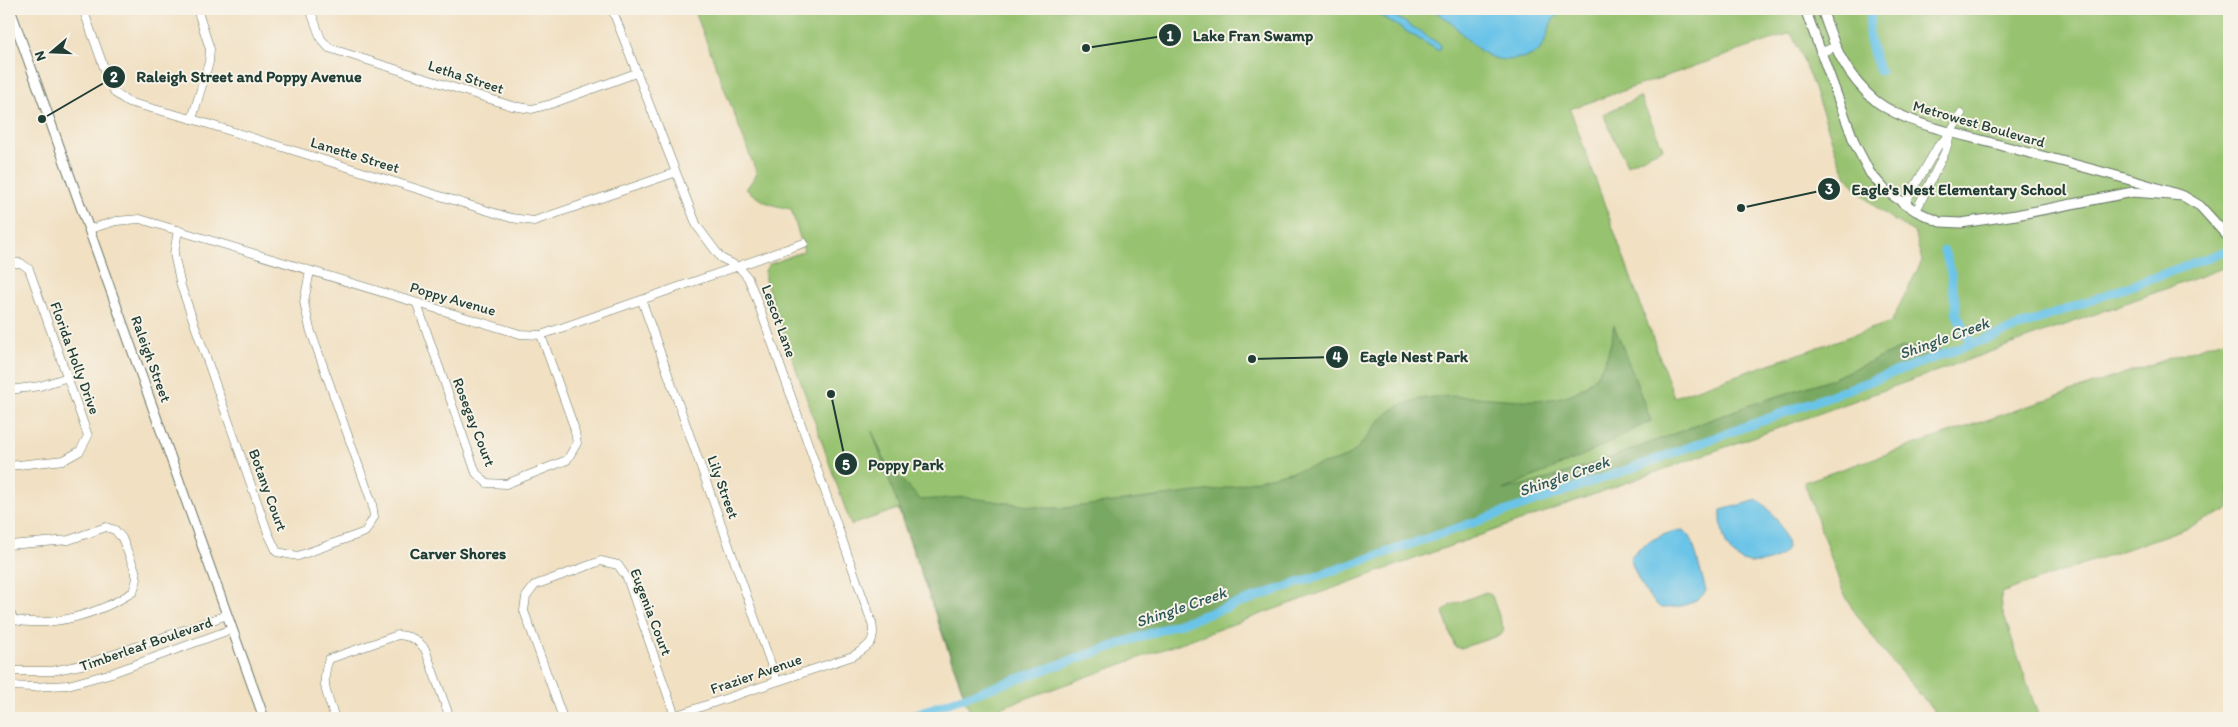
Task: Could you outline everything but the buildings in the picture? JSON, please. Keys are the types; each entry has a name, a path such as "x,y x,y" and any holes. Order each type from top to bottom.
{"street":[{"name":"Raleigh Street","path":"10,9 264,718"},
{"name":"Lanette Street","path":"83,9 115,93 128,102 192,119 511,218 534,221 674,173"},
{"path":"192,119 210,62 210,49 196,9"},
{"name":"Letha Street","path":"310,9 321,39 329,48 512,106 532,109 552,104 636,72"},
{"name":"Lescot Lane","path":"612,9 674,173 697,226 721,258 739,267 748,278 755,295 872,622 875,634 869,646 853,656"},
{"name":"Metrowest Boulevard","path":"1805,9 1855,144 1870,173 1886,191 1904,205 1916,211 1940,222 1961,222 1988,220 2133,192 2183,196"},
{"name":"Metrowest Boulevard","path":"1822,9 1840,60 1878,102 1901,116 1951,132 2183,196 2200,206 2227,235"},
{"path":"1820,53 1834,47"},
{"path":"1904,205 1938,146 1951,132 1961,114"},
{"path":"1916,211 1946,152 1951,132"},
{"name":"Poppy Avenue","path":"90,229 116,221 140,218 417,304 520,334 541,335 804,243"},
{"name":"Botany Court","path":"178,230 174,254 181,286 268,533 277,552 298,556 365,532 374,517 372,503 310,329 304,302 310,271"},
{"name":"Florida Holly Drive","path":"9,263 21,263 29,269 88,436 80,452 64,460 9,466"},
{"name":"Lily Street","path":"642,301 777,681"},
{"name":"Rosegay Court","path":"417,304 476,472 486,482 506,484 567,460 576,443 574,427 541,335"},
{"path":"9,390 40,386 68,378"},
{"path":"9,545 69,540 106,527 115,530 122,538 137,579 133,592 120,600 68,619 26,622 14,620 9,611"},
{"name":"Eugenia Court","path":"562,718 524,611 526,597 535,585 601,561 618,565 626,578 672,717"},
{"name":"Timberleaf Boulevard","path":"9,670 52,671 86,664 227,614"},
{"name":"Timberleaf Boulevard","path":"9,686 68,685 112,672 232,629"},
{"path":"335,718 324,688 324,673 329,659 398,635 408,636 419,641 425,649 450,718"},
{"name":"Frazier Avenue","path":"672,717 853,656"}],"green space":[{"path":"694,9 2229,9 2229,266 972,718 898,509 851,525 765,280 765,271 768,265 804,251 791,209 767,202 756,197 746,189 757,174","holes":["1791,33 1814,88 1843,170 1861,193 1877,208 1914,232 1922,261 1891,322 1674,397 1570,109"]},
{"path":"1640,97 1663,148 1627,165 1603,114"},
{"path":"1614,325 1651,421 1584,455 1503,490 1551,478 1744,407 1831,379 1901,348 1938,346 1942,354 1624,471 965,697 872,431 886,464 921,500 964,497 1045,508 1065,508 1221,489 1346,457 1358,448 1390,411 1397,407 1428,398 1461,396 1528,400 1559,398 1584,387 1603,364"},
{"path":"2229,338 2229,509 2192,526 2001,593 2002,610 2039,718 1940,718 1883,651 1852,608 1842,589 1804,482"},
{"path":"1486,592 1492,596 1504,630 1501,635 1461,648 1455,647 1443,612 1449,606"}],"water":[{"path":"1369,9 1387,13 1406,23 1441,45 1439,51"},
{"path":"1429,9 1564,9 1553,20 1545,41 1538,52 1527,57 1505,60 1492,57 1481,51 1453,24"},
{"path":"1758,500 1777,521 1784,535 1787,548 1782,555 1769,561 1745,562 1737,558 1730,551 1726,543 1721,522 1721,510"},
{"path":"1683,530 1692,540 1706,591 1692,603 1661,608 1650,598 1635,572 1630,558 1640,548 1654,539"}],"waterway":[{"path":"1874,9 1869,32 1880,71"},
{"name":"Shingle Creek","path":"904,718 1624,471 2229,250"},
{"path":"1944,251 1950,268 1957,315 1971,343"}],"place":[{"name":"Lake Fran Swamp","path":"1086,48"},
{"name":"Raleigh Street and Poppy Avenue","path":"42,119"},
{"name":"Eagle's Nest Elementary School","path":"1741,208"},
{"name":"Eagle Nest Park","path":"1252,359"},
{"name":"Poppy Park","path":"831,394"}],"district":[{"name":"Carver Shores","path":"458,553"}]}
